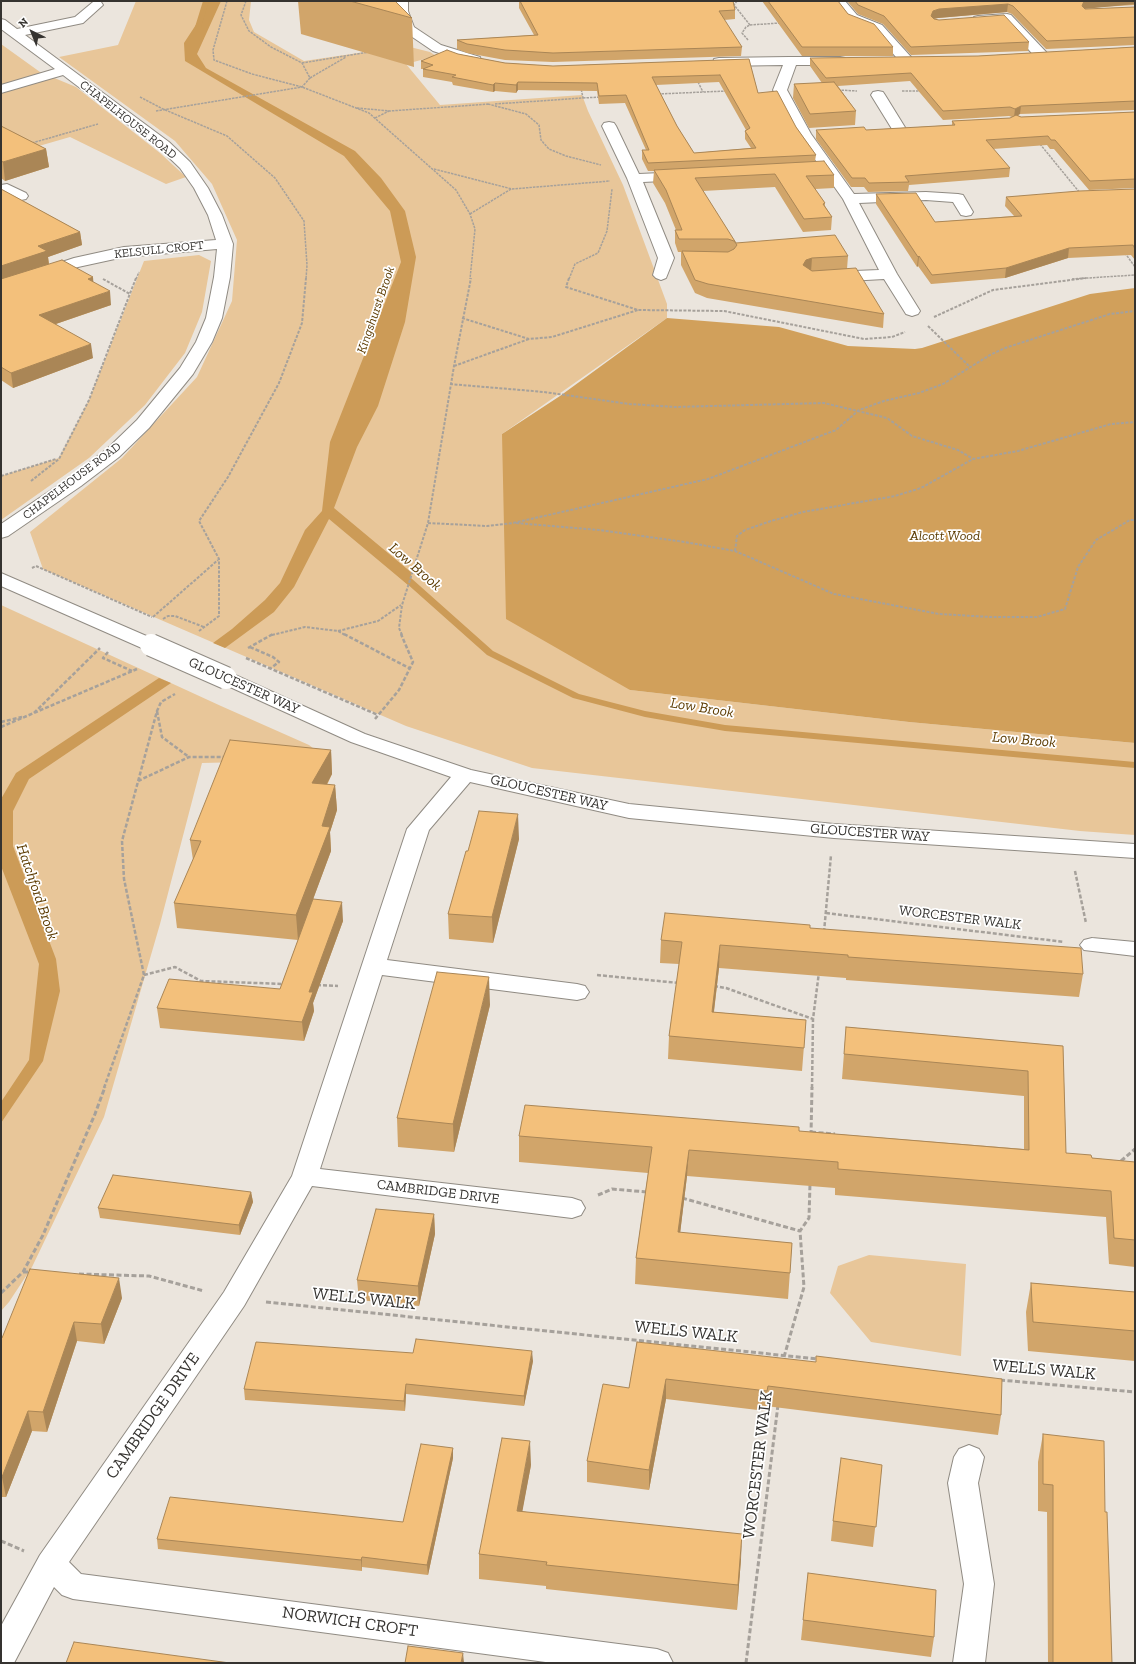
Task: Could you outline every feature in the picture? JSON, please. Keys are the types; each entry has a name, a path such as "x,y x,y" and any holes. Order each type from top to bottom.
{"street":[{"path":"838,1 853,18 878,28 906,60"},
{"path":"14,33 79,20 97,5"},
{"path":"388,12 402,6 409,29 438,48 464,57 485,62"},
{"path":"969,21 1007,18 1042,56"},
{"name":"CHAPELHOUSE ROAD","path":"1,23 164,144 185,165 201,188 215,215 226,244 222,277 214,318 204,342 187,370 143,424 113,453 75,482 1,532"},
{"path":"1028,56 1057,55"},
{"path":"891,60 922,60"},
{"path":"688,63 752,61 852,61"},
{"path":"789,61 790,67 780,90 804,134 850,199 889,274 912,311"},
{"path":"1,89 64,71"},
{"path":"878,95 896,123 914,128"},
{"path":"883,130 896,123"},
{"path":"609,126 634,178 666,258 661,275"},
{"path":"804,134 820,133"},
{"path":"812,169 828,168"},
{"path":"634,178 696,175"},
{"path":"1,190 7,188 21,196"},
{"path":"850,199 926,196 958,193 966,212"},
{"name":"KELSULL CROFT","path":"8,284 74,263 124,252 226,244"},
{"path":"666,258 681,258"},
{"path":"1,274 8,284"},
{"path":"819,278 889,274"},
{"name":"GLOUCESTER WAY","path":"1,578 65,608 226,678 358,738 465,775 629,811 834,830 1135,851"},
{"name":"CAMBRIDGE DRIVE","path":"1,1656 51,1564 234,1299 305,1176 418,829 465,775"},
{"path":"1092,945 1135,949"},
{"path":"370,977 577,992"},
{"name":"CAMBRIDGE DRIVE","path":"305,1176 572,1208"},
{"path":"969,1457 963,1484 979,1584 970,1663"},
{"name":"NORWICH CROFT","path":"51,1564 73,1586 657,1663"}],"path":[{"path":"227,1 213,50 214,60 252,74 302,87 369,113 456,190 470,214 475,229 472,271 450,384 428,523 402,604 399,628 413,662 399,690 358,738"},
{"path":"246,1 241,15 249,32 271,47 302,63 310,78"},
{"path":"737,1 734,5 750,24 742,33 755,49 752,61"},
{"path":"302,63 376,52"},
{"path":"199,631 219,616 219,559 199,522 228,477 279,383 302,323 307,265 304,221 275,178 227,136 162,109 302,87 310,78 349,56"},
{"path":"688,63 703,92"},
{"path":"355,108 390,111 583,98 581,88"},
{"path":"375,118 390,111"},
{"path":"30,144 125,116"},
{"path":"1040,144 1083,196"},
{"path":"431,168 512,189 634,178"},
{"path":"470,214 512,189"},
{"path":"1121,248 1135,267"},
{"path":"30,482 59,458 90,400 148,250"},
{"path":"925,323 936,316 993,290 1065,280 1135,275"},
{"path":"454,366 529,339 552,337 638,310"},
{"path":"912,311 970,367"},
{"path":"428,523 487,526 513,523 583,506 627,498 708,478 836,430 858,410 884,401 919,394 943,384 1005,348 1110,314 1135,311"},
{"path":"462,318 529,339"},
{"path":"450,384 544,392 591,400 652,406 675,407 824,403 887,418 912,436 958,450 972,459"},
{"path":"735,551 737,536 745,530 803,512 895,496 920,488 972,459 1018,451 1111,424 1135,422"},
{"path":"1,476 59,458"},
{"path":"513,523 607,531 735,551 834,594 939,614 990,617 1037,617 1064,609 1078,567 1096,540 1130,520 1135,520"},
{"path":"157,619 153,618 219,559"},
{"path":"338,631 378,621 402,604"},
{"path":"168,624 161,621 168,616 175,616 204,627"},
{"path":"271,668 279,662 273,657 249,648 275,633 305,627 338,631 410,668"},
{"path":"1,722 32,715 101,647"},
{"path":"110,651 105,654 103,658 132,671"},
{"path":"243,656 378,715"},
{"path":"1,727 137,669"},
{"path":"1,1292 24,1272 43,1235 95,1114 144,975 124,878 122,841 157,711 161,702 175,694"},
{"path":"157,711 162,737 189,757"},
{"path":"138,781 189,757 228,757"},
{"path":"824,936 834,830"},
{"path":"1069,846 1092,945"},
{"name":"WORCESTER WALK","path":"826,913 1092,945"},
{"path":"811,1140 813,1019 820,966"},
{"path":"144,975 176,967 201,981 288,984"},
{"path":"577,992 599,974 686,983"},
{"path":"311,985 370,977"},
{"path":"710,986 726,988 813,1019"},
{"path":"812,1132 843,1135"},
{"path":"1114,1161 1122,1162 1135,1149"},
{"path":"783,1364 804,1287 800,1231 809,1218 810,1179"},
{"path":"572,1208 612,1189 651,1192"},
{"path":"681,1198 800,1231"},
{"path":"24,1272 38,1273"},
{"name":"WELLS WALK","path":"74,1274 149,1276 234,1299 823,1360"},
{"name":"WELLS WALK","path":"993,1379 1135,1392"},
{"name":"WORCESTER WALK","path":"746,1663 778,1403"}],"shaded area":[{"path":"136,1 251,1 249,20 254,32 304,61 406,46 430,52 436,56 406,64 440,105 582,95 623,185 667,304 667,318 502,434 630,690 909,722 1135,743 1135,835 1080,831 532,768 406,726 43,569 30,532 122,458 197,377 232,301 237,240 212,184 175,141 59,57 118,45"},
{"path":"206,1 221,1 197,54 206,68 355,151 381,178 405,211 416,257 405,322 378,406 357,447 334,508 412,573 408,585 329,519 294,587 274,612 225,648 213,643 232,629 265,600 280,583 305,530 322,511 330,442 401,262 390,211 344,156 185,61 184,43 201,17"},
{"path":"1,44 40,72 76,87 160,153 186,177 166,184 70,137 1,157"},
{"path":"199,255 211,261 202,312 185,353 145,405 89,458 1,520 1,476 59,458 89,400 144,261"},
{"path":"1,605 309,745 328,760 202,763 160,924 104,1117 32,1267 9,1302 1,1311"},
{"path":"159,678 171,683 29,779 13,811 13,846 56,959 60,991 43,1061 1,1123 1,1102 29,1060 39,964 1,866 1,799 16,773"},
{"path":"869,1255 966,1264 961,1356 871,1342 830,1293 838,1266"}],"green space":[{"name":"Alcott Wood","path":"1135,288 1135,743 909,722 630,690 506,619 502,434 560,396 667,318 779,327 848,346 915,349 1090,294"}],"building":[{"path":"350,1 395,1 412,18"},
{"path":"520,1 733,1 735,10 719,11 742,47 553,53 505,50 467,44 457,40 538,35"},
{"path":"768,1 838,1 848,14 874,24 893,47 802,47"},
{"path":"855,1 1084,1 1082,6 1085,9 1135,7 1135,37 1047,41 1013,6 1008,4 939,9 933,11 931,16 934,19 939,20 1004,15 1029,42 911,47 884,16 858,5"},
{"path":"1135,47 1135,101 1021,106 1015,109 1010,107 943,111 911,73 826,78 810,58 978,56"},
{"path":"447,50 458,54 505,63 553,66 749,59 758,93 777,91 796,127 816,155 648,163 642,150 649,150 626,95 599,96 597,83 518,82 516,85 495,83 493,85 452,77 456,75 423,69 433,65 421,61","holes":["720,75 750,128 745,131 756,148 694,153 677,126 652,77"]},
{"path":"834,82 856,111 810,114 794,84"},
{"path":"1135,112 1135,179 1090,181 1055,140 1051,140 1048,136 986,140 1010,168 905,176 909,182 869,183 865,178 852,178 816,130 864,127 866,130 955,125 952,121 1010,118 1016,115 1021,117"},
{"path":"1,126 46,149 3,162 1,161"},
{"path":"824,161 834,175 806,176 825,203 823,204 832,217 804,219 775,174 695,178 736,243 835,235 848,256 812,258 806,260 803,265 812,271 856,268 884,314 708,284 695,280 682,251 728,252 734,249 737,245 734,241 728,239 679,239 675,230 682,230 666,190 654,170"},
{"path":"1,189 80,232 38,246 47,251 1,266"},
{"path":"1135,189 1135,249 1133,245 1069,248 1006,268 932,275 919,256 918,257 876,194 916,193 935,222 1022,216 1006,197 1079,191"},
{"path":"62,260 93,277 88,279 110,291 39,315 91,344 11,373 1,367 1,279"},
{"path":"230,740 331,750 312,783 335,785 322,826 330,827 296,915 174,903 201,841 190,840"},
{"path":"479,811 518,814 492,917 448,914 466,851 468,851"},
{"path":"313,899 342,902 309,992 313,992 302,1022 157,1008 169,979 280,989"},
{"path":"665,913 810,925 810,928 1081,948 1083,974 848,957 848,955 720,945 712,1012 806,1020 804,1048 669,1036 682,942 661,940"},
{"path":"437,972 489,977 453,1124 397,1118"},
{"path":"846,1027 1063,1046 1066,1153 1091,1155 1092,1158 1135,1162 1135,1240 1114,1238 1111,1191 838,1169 838,1162 689,1150 678,1232 792,1243 790,1273 636,1258 652,1147 519,1136 525,1105 799,1127 799,1131 1029,1150 1028,1071 844,1054"},
{"path":"113,1175 251,1192 239,1225 98,1208"},
{"path":"376,1209 434,1214 418,1286 357,1280"},
{"path":"30,1269 119,1278 101,1324 74,1322 43,1412 28,1411 1,1477 1,1338"},
{"path":"1031,1283 1135,1292 1135,1331 1033,1322"},
{"path":"416,1339 532,1351 524,1396 406,1384 404,1401 244,1389 256,1342 413,1353"},
{"path":"637,1342 816,1362 816,1356 1002,1379 1001,1415 768,1386 767,1391 666,1379 649,1470 587,1461 603,1384 629,1388"},
{"path":"1043,1434 1104,1441 1105,1512 1107,1512 1112,1663 1053,1663 1053,1485 1043,1484"},
{"path":"502,1438 530,1441 517,1511 742,1534 738,1585 546,1565 547,1562 479,1554"},
{"path":"421,1444 453,1448 427,1565 362,1557 361,1560 157,1539 170,1497 403,1522"},
{"path":"841,1458 882,1465 876,1527 833,1521"},
{"path":"808,1573 936,1590 934,1637 803,1620"},
{"path":"74,1642 230,1663 66,1663"},
{"path":"408,1646 463,1653 461,1663 405,1663"}],"waterway":[{"name":"Kingshurst Brook","path":"198,27 206,1"},
{"name":"Low Brook","path":"399,572 490,653 576,696 645,714 725,728 1135,765"}],"water label":[{"name":"Hatchford Brook","path":"37,892"}]}
